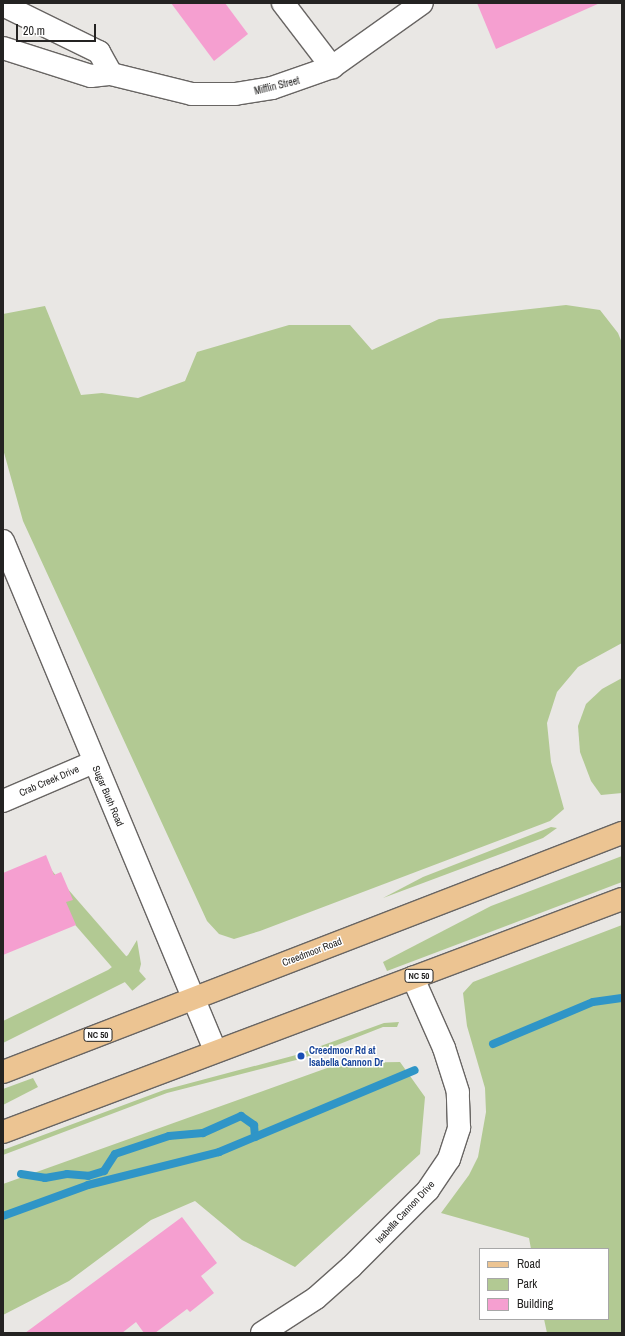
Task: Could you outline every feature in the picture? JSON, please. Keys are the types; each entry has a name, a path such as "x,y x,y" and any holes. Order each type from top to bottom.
{"main road":[{"name":"Creedmoor Road","path":"3,1072 622,833"},
{"name":"NC 50","path":"3,1132 215,1050 413,978 622,899"}],"street":[{"path":"283,3 332,67"},
{"name":"Mifflin Street","path":"3,48 91,76 111,74 171,91 211,95 272,88 332,67 422,3"},
{"path":"3,5 99,52 111,74"},
{"name":"Sugar Bush Road","path":"3,541 215,1050"},
{"name":"Crab Creek Drive","path":"3,801 94,762"},
{"name":"Isabella Cannon Drive","path":"262,1333 316,1298 351,1267 428,1190 449,1158 459,1128 458,1092 444,1048 413,978"}],"green space":[{"path":"566,305 600,310 618,333 622,343 622,643 578,667 557,692 547,723 551,762 564,809 550,821 260,931 234,939 219,934 207,921 23,521 3,449 3,314 45,306 81,395 102,393 138,398 185,381 197,352 289,325 350,325 372,350 439,319"},
{"path":"622,678 622,793 601,795 591,781 580,752 578,726 586,704 602,689"},
{"path":"551,827 557,828 543,838 383,898 423,877"},
{"path":"622,856 622,882 387,971 383,962 491,906"},
{"path":"41,858 146,979 132,991 27,870"},
{"path":"622,925 622,1333 547,1333 544,1320 609,1320 609,1248 531,1248 529,1238 441,1213 469,1175 478,1157 486,1112 485,1088 467,1026 463,993 473,982"},
{"path":"137,940 141,964 139,972 133,978 3,1043 3,1021 108,970 128,955"},
{"path":"399,1022 397,1027 383,1027 304,1058 167,1093 3,1155 3,1150 164,1090 296,1055 384,1023"},
{"path":"400,1062 425,1097 420,1154 295,1267 242,1240 195,1201 151,1220 69,1281 3,1315 3,1184 341,1063"},
{"path":"33,1078 38,1087 3,1105 3,1089"}],"building":[{"path":"171,3 225,3 248,34 214,61"},
{"path":"477,3 600,3 496,49"},
{"path":"46,855 54,875 61,872 73,900 66,902 76,925 3,955 3,873"},
{"path":"182,1217 217,1263 201,1276 214,1293 190,1312 187,1309 155,1333 144,1333 136,1322 122,1333 25,1333"}],"waterway":[{"path":"493,1044 593,1002 622,998"},
{"path":"3,1216 88,1185 219,1152 415,1070"},
{"path":"21,1174 45,1178 67,1174 88,1176 104,1171 115,1154 169,1136 203,1133 241,1116 254,1125 255,1137"}],"place":[{"name":"Creedmoor Rd at Isabella Cannon Dr","path":"301,1056"}]}
